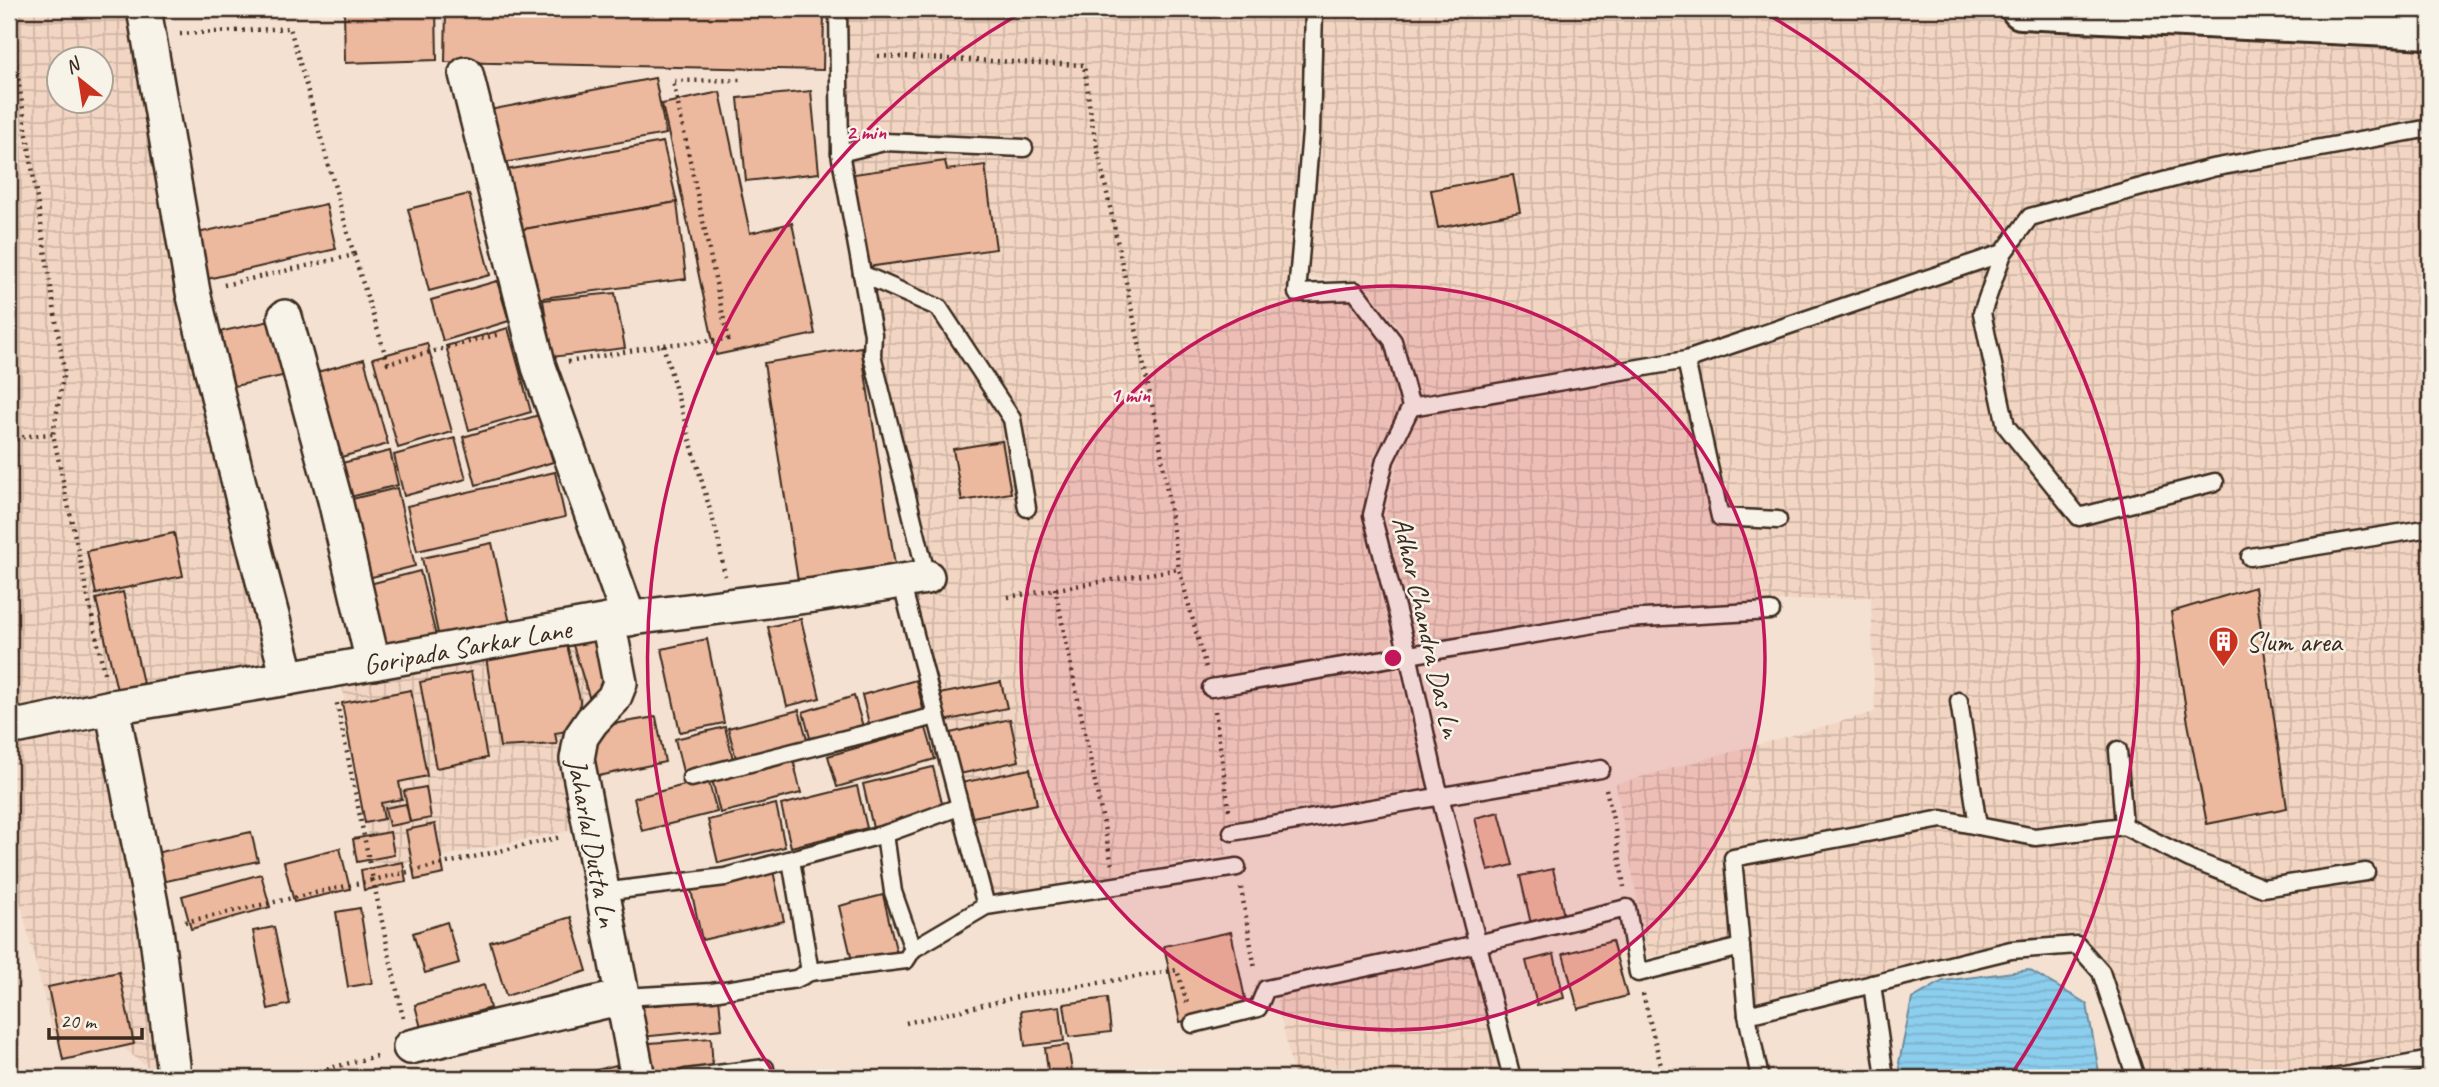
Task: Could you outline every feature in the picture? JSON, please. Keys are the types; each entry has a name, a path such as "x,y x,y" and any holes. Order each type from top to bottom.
{"main road":[{"path":"2021,9 2430,29"}],"street":[{"path":"146,22 193,292 288,678"},
{"name":"Jaharlal Dutta Ln","path":"466,74 539,367 618,620 620,683 614,698 581,737 577,759 638,1078"},
{"path":"285,317 335,500 373,663"},
{"name":"Goripada Sarkar Lane","path":"9,722 20,726 112,707 618,620 815,595 914,579"},
{"path":"112,707 156,929 173,1065 170,1078"},
{"path":"410,1047 623,997"}],"lane":[{"path":"838,9 840,153 873,334 872,355 914,579 936,716 986,906"},
{"path":"1314,9 1311,132 1297,293 1355,291 1393,341 1411,407 1686,360 2003,253"},
{"path":"2215,482 2078,517 2006,426 1982,313 2003,253 2030,217 2212,168 2430,128"},
{"path":"840,153 884,142 1024,148"},
{"path":"862,274 939,308 1012,419 1027,508"},
{"path":"1686,360 1720,517 1778,520"},
{"name":"Adhar Chandra Das Ln","path":"1411,407 1385,460 1372,515 1408,654 1439,796 1512,1078"},
{"path":"2250,557 2430,528"},
{"path":"1211,688 1625,619 1771,611"},
{"path":"1959,701 1978,826"},
{"path":"691,778 936,716"},
{"path":"2118,750 2124,826"},
{"path":"1232,832 1601,769"},
{"path":"602,892 725,877 885,834 959,807"},
{"path":"1760,1078 1746,1015 1732,858 1942,819 2035,837 2124,826 2190,859 2263,888 2366,872"},
{"path":"885,834 893,892 913,949"},
{"path":"791,860 810,972"},
{"path":"623,997 712,992 796,979 810,972 906,960 913,949 986,906 1237,867"},
{"path":"1193,1024 1258,1008 1266,989 1478,944 1627,908 1638,973 1741,947"},
{"path":"1746,1015 2011,950 2077,945 2101,972 2136,1078"},
{"path":"1872,985 1885,1078"},
{"path":"2333,1078 2430,1060"},
{"path":"686,1078 765,1068"}],"path":[{"path":"146,22 290,28 354,255 388,363 528,326"},
{"path":"9,38 14,52 64,371 53,434 112,707"},
{"path":"878,56 1084,65 1092,123 1158,432 1179,569 1211,688 1232,832"},
{"path":"539,367 663,345 728,339 673,81 741,80"},
{"path":"193,292 354,255"},
{"path":"663,345 718,538 731,604"},
{"path":"9,441 53,434"},
{"path":"1008,597 1179,569"},
{"path":"1055,588 1116,885"},
{"path":"293,1078 410,1047 330,671"},
{"path":"1601,769 1615,828 1627,908"},
{"path":"156,929 591,830"},
{"path":"1237,867 1258,982 1266,989"},
{"path":"906,1023 1026,995 1177,970 1193,1024"},
{"path":"1638,973 1664,1078"},
{"path":"900,1078 912,1077"}],"shaded area":[{"path":"9,9 133,9 271,673 110,686 163,1056 151,1070 112,1039 54,1037 18,893 9,894"},
{"path":"844,9 1305,9 1289,300 1352,298 1385,339 1403,407 1372,459 1362,518 1428,790 1221,826 1227,855 993,896 911,587 932,583 869,360 882,335 846,141"},
{"path":"1325,9 1527,9 1975,19 2430,40 2430,1048 2278,1078 2149,1078 2102,957 2078,933 1756,1001 1750,939 1648,957 1616,784 1875,712 1871,597 1624,608 1416,643 1385,516 1399,458 1418,415 1403,332 1363,284 1309,277"},
{"path":"594,631 607,695 560,716 578,829 373,870 341,677"},
{"path":"1470,952 1505,1078 1294,1078 1276,993"},
{"path":"356,1066 360,1078 188,1078"}],"water":[{"path":"2029,970 2087,1004 2100,1078 1903,1078 1899,1063 1912,999 1943,981"}],"building":[{"path":"344,9 436,9 437,60 345,63"},
{"path":"446,9 824,9 823,70 445,62"},
{"path":"655,78 666,134 497,164 484,111"},
{"path":"811,91 819,173 746,181 738,98"},
{"path":"720,92 750,233 792,223 815,334 716,355 662,104"},
{"path":"663,142 677,202 513,231 500,171"},
{"path":"945,161 947,170 985,165 996,249 867,267 854,174"},
{"path":"1513,175 1520,212 1438,228 1431,190"},
{"path":"469,194 490,275 429,291 408,209"},
{"path":"677,202 686,279 535,299 513,231"},
{"path":"326,204 336,249 199,281 189,235"},
{"path":"497,281 509,321 443,341 431,300"},
{"path":"615,293 625,348 552,357 543,300"},
{"path":"275,320 287,375 220,389 209,334"},
{"path":"508,328 531,412 469,430 446,346"},
{"path":"427,343 452,432 398,448 373,358"},
{"path":"861,347 897,578 800,594 764,363"},
{"path":"364,359 388,444 327,461 303,376"},
{"path":"539,415 553,462 476,485 463,437"},
{"path":"455,438 466,479 404,496 394,455"},
{"path":"1002,441 1011,493 962,501 953,449"},
{"path":"390,451 398,485 338,500 330,466"},
{"path":"555,472 565,517 417,551 407,506"},
{"path":"397,488 415,566 360,580 340,502"},
{"path":"174,533 183,576 96,594 87,551"},
{"path":"492,543 510,623 439,638 422,558"},
{"path":"420,571 436,636 374,651 358,587"},
{"name":"Slum area","path":"2255,587 2287,808 2207,824 2171,612"},
{"path":"123,592 146,697 120,703 96,599"},
{"path":"801,619 820,698 787,706 768,627"},
{"path":"602,637 611,685 591,703 572,642"},
{"path":"707,639 724,723 680,732 662,649"},
{"path":"567,645 580,700 579,729 555,733 557,744 500,747 486,657"},
{"path":"471,672 487,758 436,768 420,682"},
{"path":"916,680 925,717 871,732 862,695"},
{"path":"1001,682 1007,708 939,722 934,695"},
{"path":"411,690 427,776 399,782 402,799 381,803 384,819 365,823 342,703"},
{"path":"854,696 864,730 812,745 803,712"},
{"path":"799,710 808,743 737,762 728,728"},
{"path":"656,717 665,762 589,778 584,761 607,725"},
{"path":"1010,719 1019,761 955,775 946,734"},
{"path":"725,727 734,763 684,776 675,739"},
{"path":"926,728 935,759 837,787 828,756"},
{"path":"793,759 801,793 720,813 712,779"},
{"path":"933,767 944,811 873,828 863,784"},
{"path":"1030,769 1037,804 963,819 956,784"},
{"path":"708,779 717,812 642,831 634,798"},
{"path":"857,786 867,828 791,847 781,805"},
{"path":"426,787 431,818 410,822 404,791"},
{"path":"406,804 410,822 389,826 385,808"},
{"path":"776,804 785,847 718,863 708,820"},
{"path":"1499,812 1513,865 1488,871 1475,818"},
{"path":"435,824 444,874 415,880 406,830"},
{"path":"251,832 258,861 157,883 151,854"},
{"path":"390,832 394,855 357,862 353,839"},
{"path":"340,848 350,889 294,902 284,862"},
{"path":"403,862 406,882 364,890 361,870"},
{"path":"1553,869 1564,916 1531,924 1520,876"},
{"path":"773,871 784,921 702,940 691,890"},
{"path":"261,874 270,907 191,929 182,896"},
{"path":"883,895 897,954 853,965 839,906"},
{"path":"360,908 372,983 348,987 336,912"},
{"path":"571,917 587,971 506,996 490,942"},
{"path":"447,922 459,963 425,973 413,933"},
{"path":"274,927 290,1004 268,1009 253,931"},
{"path":"1231,932 1247,1008 1180,1022 1164,946"},
{"path":"1612,941 1627,996 1578,1009 1563,954"},
{"path":"1554,954 1564,998 1537,1005 1526,961"},
{"path":"119,972 134,1044 63,1060 48,987"},
{"path":"484,985 490,1008 421,1028 415,1005"},
{"path":"719,998 722,1029 641,1037 638,1007"},
{"path":"1107,998 1111,1032 1069,1037 1064,1004"},
{"path":"1060,1006 1064,1041 1025,1046 1021,1011"},
{"path":"711,1038 713,1069 641,1076 638,1044"},
{"path":"1068,1045 1073,1078 1049,1078 1045,1048"},
{"path":"616,1065 619,1078 567,1078"}],"place":[{"name":"Slum area","path":"2223,668"}]}
